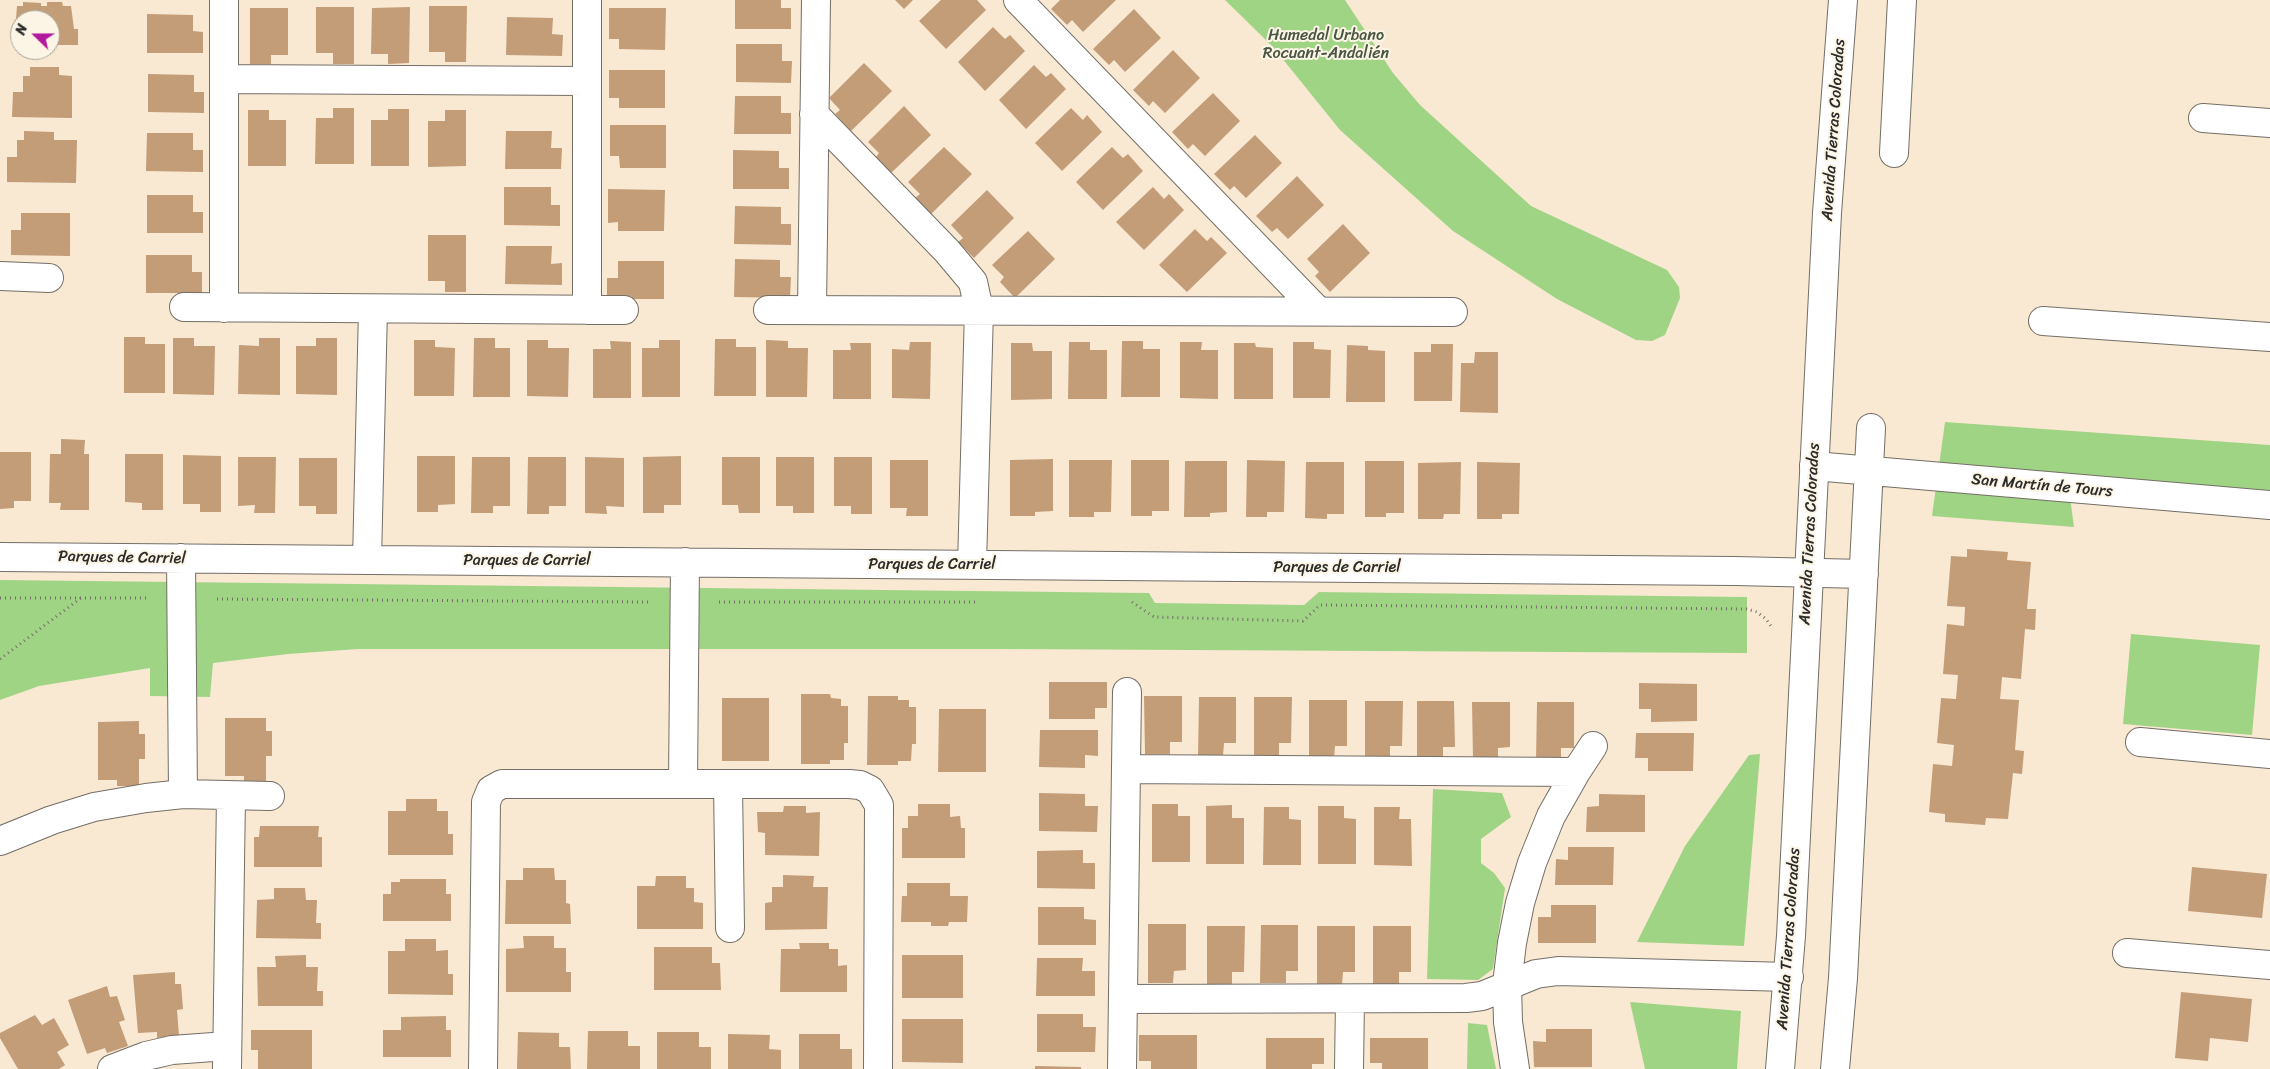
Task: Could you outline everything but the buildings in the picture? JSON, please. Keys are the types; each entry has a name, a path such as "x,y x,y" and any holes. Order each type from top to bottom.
{"street":[{"path":"224,0 224,308"},
{"path":"587,0 587,310"},
{"path":"812,309 816,0"},
{"path":"1018,0 1317,310"},
{"name":"Avenida Tierras Coloradas","path":"1780,1069 1788,977 1827,223 1843,0"},
{"path":"1894,153 1902,0"},
{"path":"224,80 587,81"},
{"path":"814,114 964,269 973,282 979,310 972,565"},
{"path":"2203,118 2270,123"},
{"path":"0,276 49,278"},
{"path":"184,307 624,310"},
{"path":"367,560 373,309"},
{"path":"768,310 1317,310 1453,312"},
{"path":"2043,321 2270,337"},
{"path":"1835,1069 1843,978 1871,428"},
{"name":"San Martín de Tours","path":"1814,466 2270,505"},
{"name":"Parques de Carriel","path":"0,557 1864,574"},
{"path":"181,558 183,794"},
{"path":"683,784 684,562"},
{"path":"1122,1069 1127,692"},
{"path":"2140,742 2270,754"},
{"path":"1515,1069 1508,1022 1507,984 1513,935 1532,863 1551,816 1593,746"},
{"path":"1126,768 1576,772"},
{"path":"482,1069 486,802 491,790 502,784 849,784 860,785 876,797 879,805 878,1069"},
{"path":"728,784 730,928"},
{"path":"0,841 52,820 94,808 146,798 183,794 270,796"},
{"path":"112,1069 154,1054 227,1057 230,796"},
{"path":"2127,953 2270,965"},
{"path":"1123,999 1466,998 1482,996 1507,984 1536,974 1558,971 1788,977"},
{"path":"1349,1069 1350,999"}],"path":[{"path":"0,598 976,602"},
{"path":"0,659 82,598"},
{"path":"1123,602 1133,602 1154,618 1303,621 1320,605 1746,609 1766,619 1773,630"}],"green space":[{"name":"Humedal Urbano Rocuant-Andalién","path":"1225,0 1345,0 1393,73 1420,105 1531,206 1667,270 1679,287 1680,298 1665,335 1652,341 1636,340 1557,299 1453,231 1340,130 1273,47"},
{"path":"1945,422 2270,445 2270,496 2068,482 2074,527 1932,516"},
{"path":"0,580 1149,593 1155,603 1304,605 1319,592 1747,597 1747,653 1001,649 358,649 288,654 213,663 210,697 150,696 150,668 39,686 0,700"},
{"path":"2131,634 2260,645 2252,735 2123,724"},
{"path":"1760,754 1744,946 1637,942 1685,846 1749,755"},
{"path":"1433,789 1502,793 1511,817 1481,839 1481,863 1494,873 1505,888 1493,969 1478,980 1427,979"},
{"path":"1630,1002 1741,1011 1737,1069 1645,1069"},
{"path":"1468,1023 1487,1025 1496,1069 1467,1069"}]}
